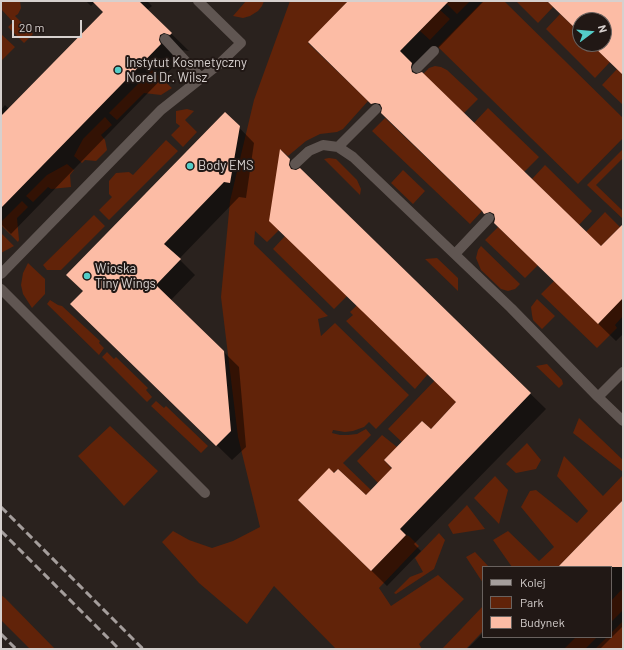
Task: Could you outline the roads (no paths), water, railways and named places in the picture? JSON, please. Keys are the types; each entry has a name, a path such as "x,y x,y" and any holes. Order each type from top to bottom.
{"lane":[{"path":"1,274 161,110 219,64 241,43 198,1"},
{"path":"165,39 201,78"},
{"path":"417,68 434,50"},
{"path":"338,147 376,109"},
{"path":"295,164 309,151 323,145 338,147 352,157 511,308 623,421"},
{"path":"455,254 489,218"},
{"path":"1,289 205,493"},
{"path":"598,397 623,372"}],"railway":[{"path":"1,507 143,649"},
{"path":"1,531 119,649"},
{"path":"1,634 16,649"}],"place":[{"name":"Instytut Kosmetyczny Norel Dr. Wilsz","path":"118,70"},
{"name":"Body EMS","path":"190,166"},
{"name":"Wioska Tiny Wings","path":"87,276"}]}
